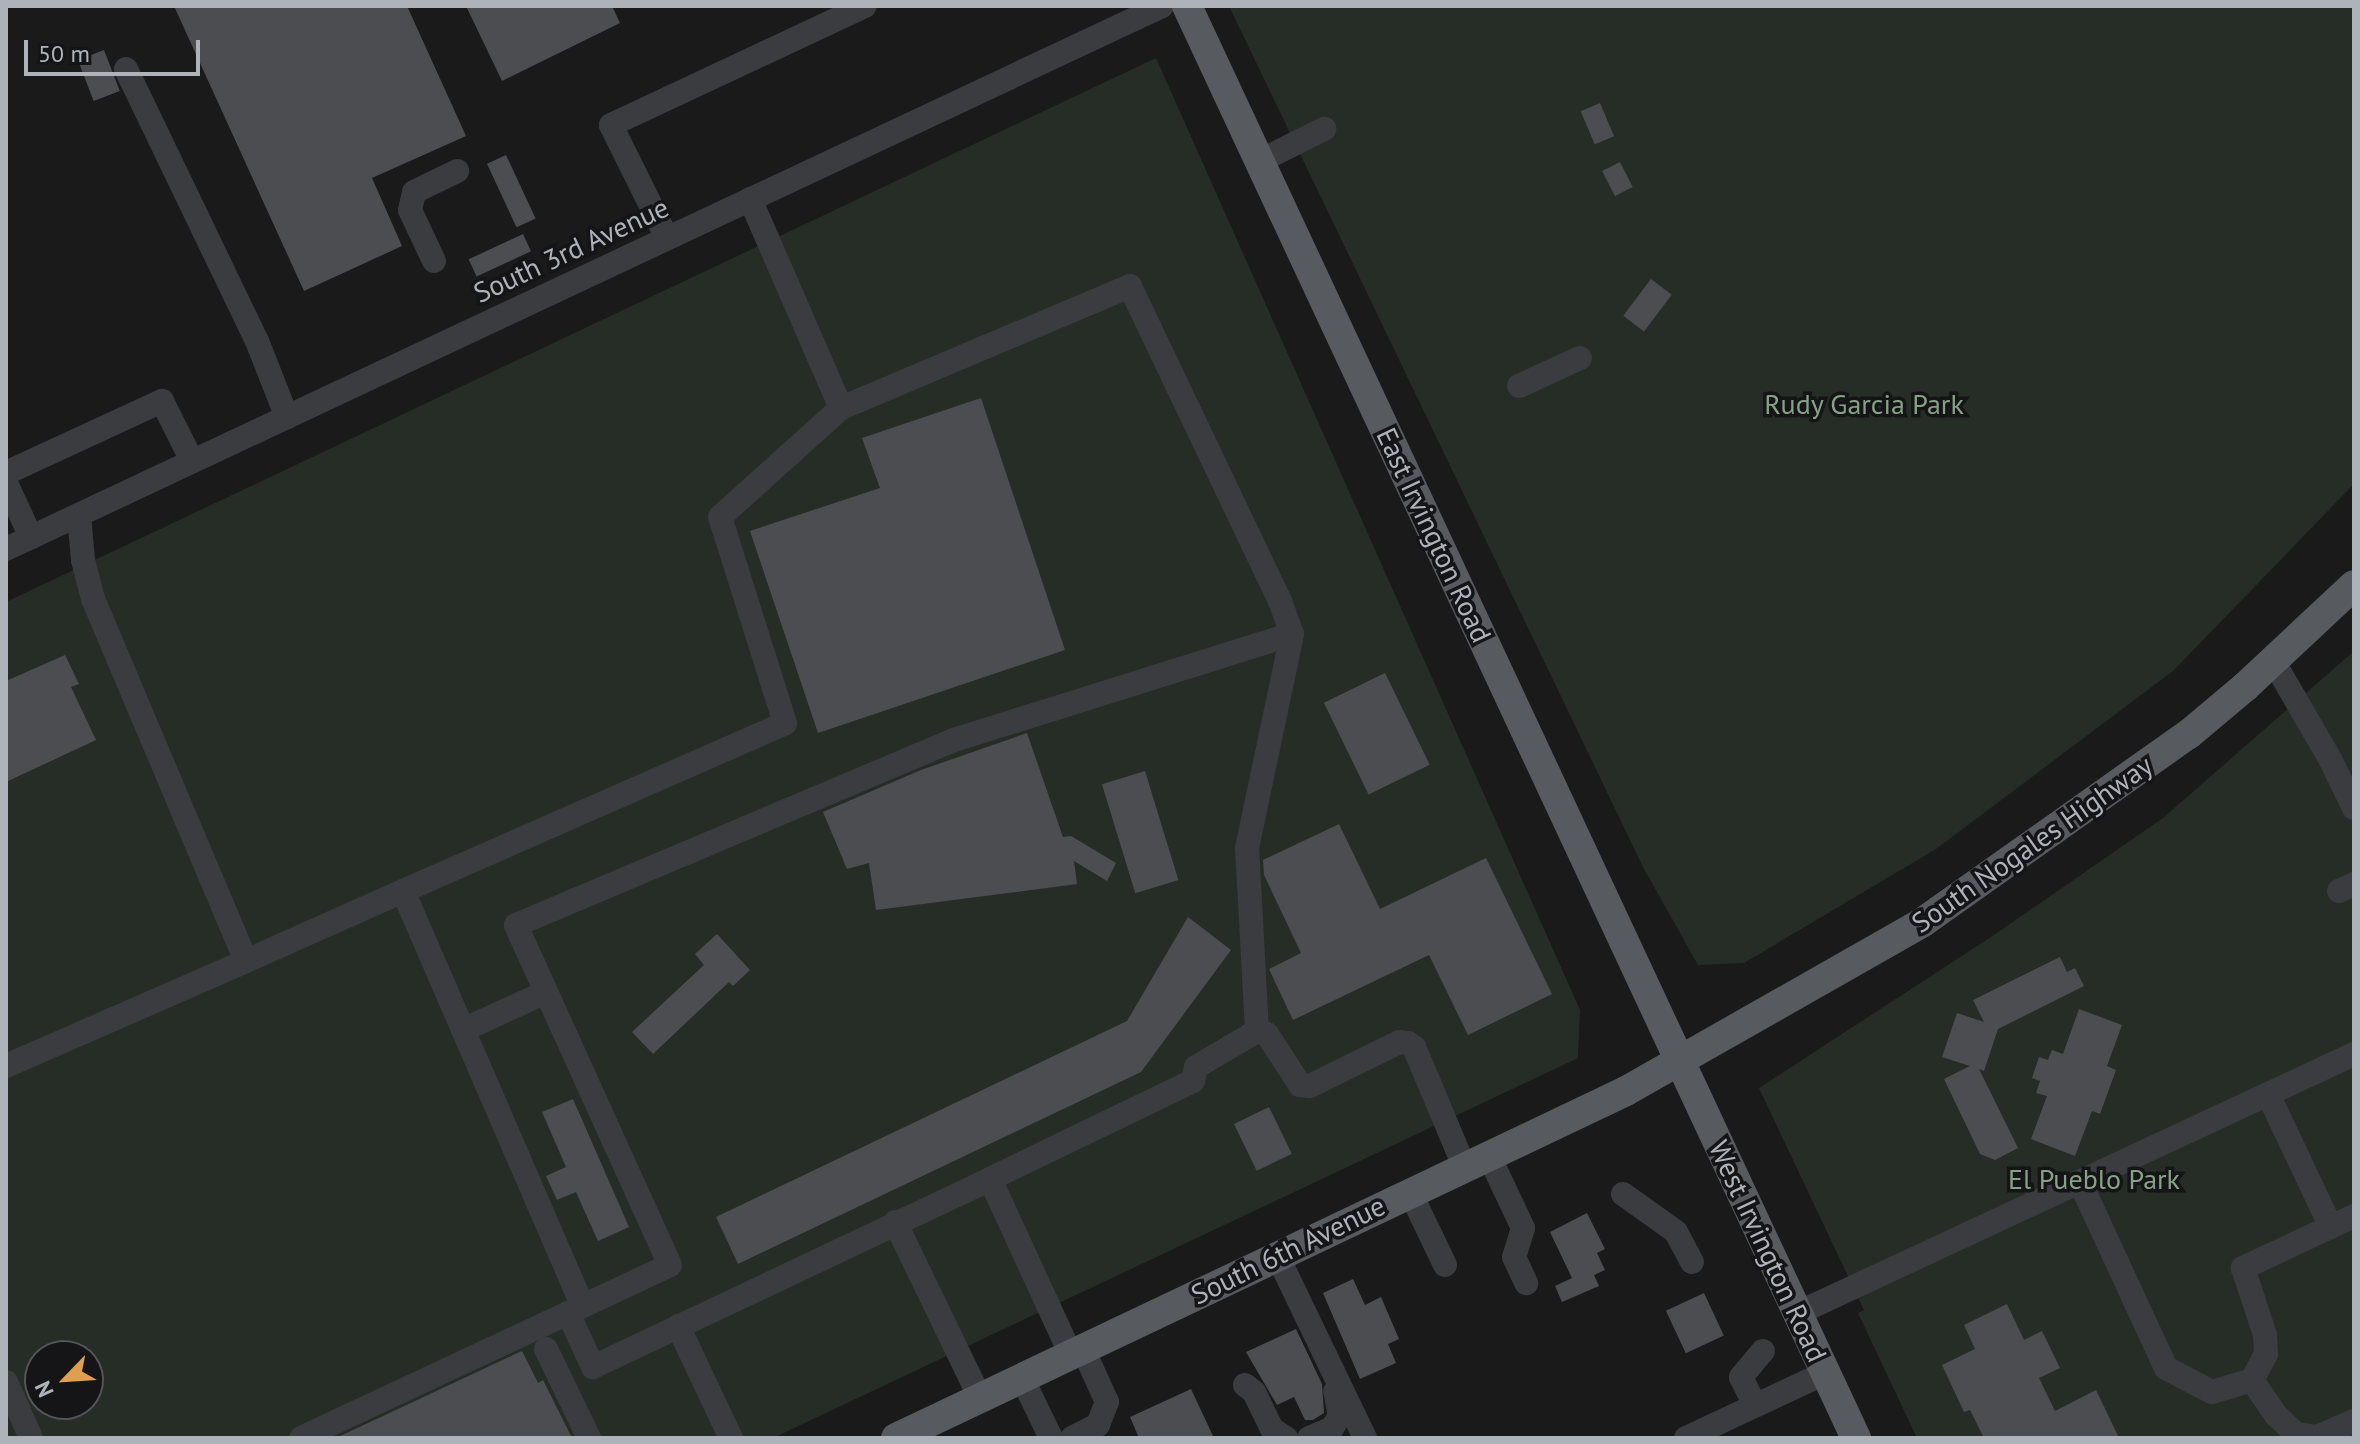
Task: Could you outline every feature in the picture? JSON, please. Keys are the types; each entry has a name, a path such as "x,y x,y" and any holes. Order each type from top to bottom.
{"main road":[{"name":"East Irvington Road","path":"1187,6 1681,1063"},
{"name":"South Nogales Highway","path":"1681,1063 1923,922 2189,734 2245,687 2354,585"},
{"name":"South 6th Avenue","path":"896,1438 1681,1063"},
{"name":"West Irvington Road","path":"1681,1063 1856,1438"}],"street":[{"path":"667,238 611,125 865,6"},
{"name":"South 3rd Avenue","path":"6,549 1162,6"},
{"path":"126,69 257,341 287,417"},
{"path":"1260,161 1324,129"},
{"path":"434,261 410,210 414,192 457,171"},
{"path":"750,199 841,408"},
{"path":"6,1066 785,723 720,517 841,408 1130,286 1280,601 1292,634 1247,848 1257,1031"},
{"path":"1519,386 1580,358"},
{"path":"6,473 162,401 192,461"},
{"path":"6,483 31,537"},
{"path":"79,515 83,560 93,599 246,961"},
{"path":"301,1438 670,1265 516,925 954,740 1292,634"},
{"path":"2272,659 2329,757 2354,808"},
{"path":"403,891 463,1030 575,1309 593,1367 1193,1081 1196,1067 1257,1031 1267,1034 1272,1040 1290,1075 1300,1085 1310,1086 1399,1042 1414,1047 1476,1160 1523,1228 1514,1257 1526,1283"},
{"path":"463,1030 546,992"},
{"path":"1798,1313 2354,1054"},
{"path":"2268,1094 2331,1227"},
{"path":"990,1179 1077,1352 1107,1402 1098,1425 1072,1438"},
{"path":"2080,1182 2166,1368 2212,1392 2252,1380 2266,1354 2265,1335 2243,1268 2354,1216"},
{"path":"1410,1192 1445,1265"},
{"path":"1623,1194 1676,1232 1692,1262"},
{"path":"895,1222 980,1398"},
{"path":"1277,1255 1304,1315 1304,1326 1340,1402 1340,1416 1332,1428 1309,1438"},
{"path":"1304,1315 1308,1315 1365,1438"},
{"path":"678,1326 731,1438"},
{"path":"546,1349 589,1438"},
{"path":"1755,1405 1741,1377 1763,1351"},
{"path":"1686,1438 1825,1373"},
{"path":"1022,1378 1051,1438"},
{"path":"2252,1380 2276,1415 2296,1434 2317,1437 2354,1421"},
{"path":"6,1382 31,1438"},
{"path":"1245,1385 1254,1392 1272,1429 1286,1438"}],"green space":[{"name":"Rudy Garcia Park","path":"1229,6 2354,6 2354,484 2173,671 1936,849 1744,963 1698,965 1643,867"},
{"path":"1156,58 1580,1010 1578,1058 773,1438 6,1438 6,602"},
{"name":"El Pueblo Park","path":"2354,651 2354,1438 1917,1438 1858,1313 1864,1310 1759,1088 1991,937 2163,818"}],"building":[{"path":"174,6 407,6 466,136 372,178 402,246 304,291"},
{"path":"466,6 612,6 620,23 502,81"},
{"path":"104,50 120,91 94,101 78,60"},
{"path":"1600,103 1614,136 1595,144 1581,111"},
{"path":"506,155 536,218 517,227 487,164"},
{"path":"1620,162 1633,187 1615,196 1602,171"},
{"path":"523,234 531,251 477,277 469,259"},
{"path":"1651,279 1672,295 1644,331 1623,316"},
{"path":"981,398 1065,650 818,733 750,531 880,488 862,438"},
{"path":"65,655 79,684 71,687 96,740 6,782 6,681"},
{"path":"1385,673 1430,765 1369,794 1324,703"},
{"path":"1027,733 1063,837 1071,836 1116,863 1107,881 1074,861 1077,884 876,910 869,863 847,869 823,812 921,770"},
{"path":"1145,771 1178,880 1135,893 1102,784"},
{"path":"1339,824 1380,909 1486,858 1552,994 1468,1035 1429,955 1293,1020 1269,969 1301,953 1264,875 1263,860"},
{"path":"1188,917 1231,950 1141,1072 738,1264 716,1217 1127,1021"},
{"path":"717,934 750,970 733,986 729,982 653,1054 632,1032 704,965 695,954"},
{"path":"2060,957 2067,972 2075,968 2084,986 1998,1029 1984,1071 1979,1069 2018,1148 1995,1160 1980,1154 1944,1079 1970,1066 1942,1057 1957,1013 1984,1022 1973,1000"},
{"path":"2079,1009 2122,1025 2107,1066 2116,1070 2100,1114 2092,1111 2075,1156 2031,1139 2047,1096 2036,1093 2040,1081 2032,1078 2039,1057 2048,1060 2052,1050 2063,1054"},
{"path":"573,1099 629,1227 598,1241 576,1192 557,1200 546,1176 566,1167 542,1112"},
{"path":"1269,1107 1292,1154 1257,1171 1234,1124"},
{"path":"1587,1213 1605,1249 1597,1253 1605,1270 1594,1275 1599,1286 1562,1302 1555,1286 1572,1278 1550,1232"},
{"path":"1353,1279 1365,1305 1381,1297 1399,1339 1388,1344 1396,1363 1360,1379 1323,1293"},
{"path":"1704,1293 1724,1336 1686,1353 1666,1311"},
{"path":"2007,1304 2024,1340 2042,1331 2060,1368 2039,1378 2055,1411 2096,1390 2119,1438 1984,1438 1970,1410 1964,1412 1942,1365 1975,1349 1964,1325"},
{"path":"1296,1329 1322,1384 1324,1413 1313,1420 1305,1420 1294,1397 1277,1405 1246,1352"},
{"path":"522,1351 538,1383 543,1380 572,1438 336,1438"},
{"path":"1191,1389 1214,1438 1139,1438 1130,1417"}]}
